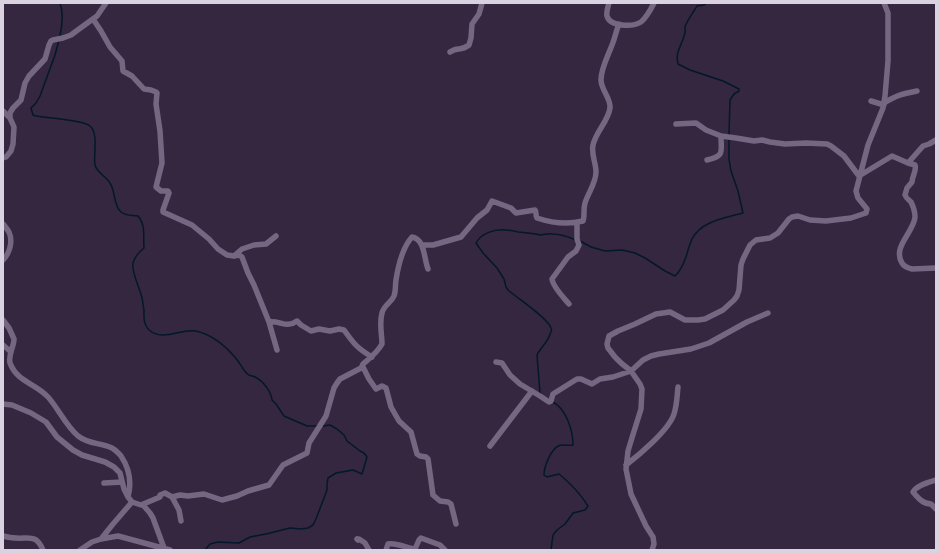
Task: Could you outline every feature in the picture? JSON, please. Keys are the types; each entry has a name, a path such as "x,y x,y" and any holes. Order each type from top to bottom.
{"street":[{"path":"10,118 12,109 21,100 25,83 29,76 45,59 51,41 71,35 98,16 106,3"},
{"path":"450,52 454,49 464,49 470,44 472,24 479,14 482,3"},
{"path":"609,3 607,13 611,22 628,26 638,24 642,21 654,3"},
{"path":"652,550 654,544 653,537 646,526 632,494 626,469 631,441 641,409 642,389 631,371 614,357 608,348 608,338 612,333 660,313 670,312 688,320 706,319 723,310 737,296 739,290 741,265 753,242 774,236 789,219 796,216 810,220 826,221 858,216 866,213 867,209 857,196 856,191 868,145 884,104 888,61 888,13 884,3"},
{"path":"93,19 110,48 122,61 123,71 132,76 144,89 157,93 156,104 160,131 162,163 156,187 161,191 168,191 169,193 163,211 192,225 209,238 221,252 227,255 239,255 243,258 245,267 253,282 269,322 277,350"},
{"path":"422,245 433,245 461,237 477,218 487,210 492,201 511,208 516,213 534,210 536,211 537,217 550,222 563,224 577,223 583,220 585,202 596,174 593,145 610,107 610,102 601,81 602,74 619,24"},
{"path":"871,101 884,104 895,96 917,91"},
{"path":"3,111 10,118 14,127 11,151 6,157 3,158"},
{"path":"676,124 696,123 706,130 721,136 754,141 762,140 785,144 827,144 844,156 859,176"},
{"path":"707,160 718,157 720,154 721,136"},
{"path":"908,164 923,146 931,144 936,140"},
{"path":"859,176 892,156 915,166 916,171 905,195 912,205 915,219 905,238 899,255 904,266 908,268 936,268"},
{"path":"569,304 553,284 552,279 564,262 576,251 579,245 577,239 577,223"},
{"path":"3,224 9,232 10,242 7,255 3,260"},
{"path":"234,256 240,247 266,244 276,236"},
{"path":"172,497 180,495 188,496 204,494 223,500 238,496 248,491 269,485 283,465 307,453 308,445 328,413 336,383 363,367 363,364 379,350 382,344 380,324 382,312 395,294 399,267 406,247 412,236 418,239 422,245 428,269"},
{"path":"496,362 502,362 514,379 549,402 551,401 553,394 577,379 581,379 592,384 600,379 614,377 631,371 643,360 651,356 691,349 709,343 747,322 768,313"},
{"path":"3,320 14,338 10,359 15,373 41,390 76,434 85,441 112,448 127,465 129,471 130,499 101,539"},
{"path":"269,322 277,322 287,325 297,321 311,331 319,329 330,331 339,329 344,330 361,351 372,357"},
{"path":"3,345 11,352"},
{"path":"363,367 376,389 382,386 386,388 391,408 398,421 411,432 417,454 420,456 426,456 428,459 434,495 440,501 451,504 456,524"},
{"path":"626,465 653,442 669,425 674,415 678,386"},
{"path":"490,446 532,391"},
{"path":"3,404 12,405 42,419 57,437 82,456 105,462 114,467 120,473 124,490 130,499 140,506 160,497 160,495 165,493 172,497 179,510 182,521"},
{"path":"936,480 914,489 913,492 919,499 927,504 931,504 936,509"},
{"path":"104,483 122,482"},
{"path":"143,505 153,518 164,548"},
{"path":"3,536 16,538"},
{"path":"80,550 92,542 118,536 170,550"},
{"path":"386,550 388,544 392,543 415,549 419,539 421,538 440,545 445,550"},
{"path":"3,539 35,539 40,543 43,550"},
{"path":"356,539 366,543 369,550"}],"waterway":[{"path":"60,3 62,15 60,36"},
{"path":"706,3 704,5 697,6 689,19 685,27 685,34 677,60 678,64 690,70 723,81 739,89 739,91 734,94 730,100 729,135"},
{"path":"59,40 40,96 31,108 33,115 80,122 90,126 93,130 95,139 96,168 110,183 118,209 125,214 138,216 142,223 144,231 144,248 136,256 133,267 134,275 142,298 144,320 147,328 160,335 184,331 196,331 208,335 229,351 247,374 258,379 264,384 270,393 272,400 284,416 307,426 317,426"},
{"path":"580,241 591,247 605,251 622,250 635,253 675,276 682,266 692,239 701,228 714,221 743,213 738,191 731,171 729,159 729,139"},
{"path":"541,394 537,355 548,340 551,328 544,319 508,290 504,279 497,268 476,243 485,234 502,230 540,235 558,235 576,240"},
{"path":"551,550 553,535 557,530 565,524 573,513 585,510 588,506 575,488 559,474 547,477 544,475 548,459 555,448 560,445 573,445 572,433 568,420 558,405 553,402"},
{"path":"205,550 210,544 218,542 239,543 250,537 290,528 308,528 313,525 316,519 327,490 328,478 336,473 353,470 362,474 367,457 364,453 347,441 344,435 337,429 330,425 323,426"}]}
